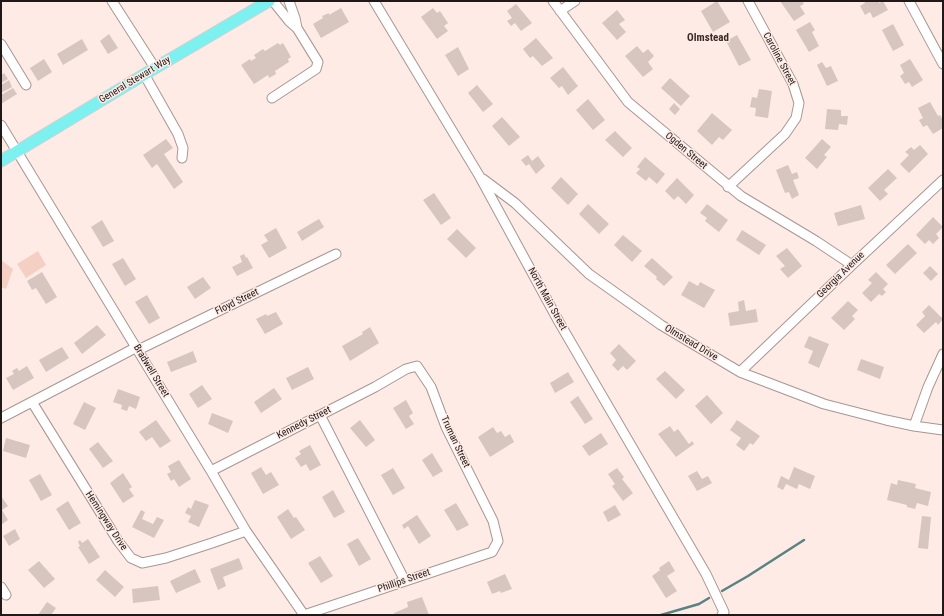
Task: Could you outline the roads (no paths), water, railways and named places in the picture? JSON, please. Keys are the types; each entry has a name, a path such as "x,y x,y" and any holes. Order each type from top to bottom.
{"main road":[{"name":"General Stewart Way","path":"1,161 144,74 269,1"}],"street":[{"path":"112,1 156,68"},
{"path":"272,98 316,69 318,62 297,28 289,21 273,1"},
{"path":"288,1 295,18 297,28"},
{"name":"North Main Street","path":"374,1 480,177 559,322 706,574 724,612 722,615"},
{"name":"Ogden Street","path":"554,1 628,102 728,187 852,265"},
{"path":"560,11 575,1"},
{"name":"Caroline Street","path":"728,187 785,134 796,118 799,103 793,84 748,1"},
{"path":"909,1 943,64"},
{"path":"1,46 26,85"},
{"path":"144,74 178,134 183,148 182,158"},
{"name":"Bradwell Street","path":"1,125 211,470 246,531 304,615"},
{"name":"Olmstead Drive","path":"480,177 515,203 589,274 661,325 740,372 824,404 886,420 943,430"},
{"name":"Georgia Avenue","path":"740,372 943,180"},
{"name":"Floyd Street","path":"1,418 137,348 336,254"},
{"path":"914,426 928,387 943,354"},
{"name":"Truman Street","path":"395,374 417,366 431,388 446,427 493,521 498,541"},
{"name":"Kennedy Street","path":"211,470 375,387 395,374"},
{"name":"Hemingway Drive","path":"32,402 118,541 131,558 142,563 166,558 246,531"},
{"path":"320,414 405,581"},
{"name":"Phillips Street","path":"304,615 492,552 498,541"},
{"path":"1,587 6,596"}],"waterway":[{"path":"722,591 804,540"},
{"path":"661,615 699,604 709,598"}],"district":[{"name":"Olmstead","path":"708,38"}]}
